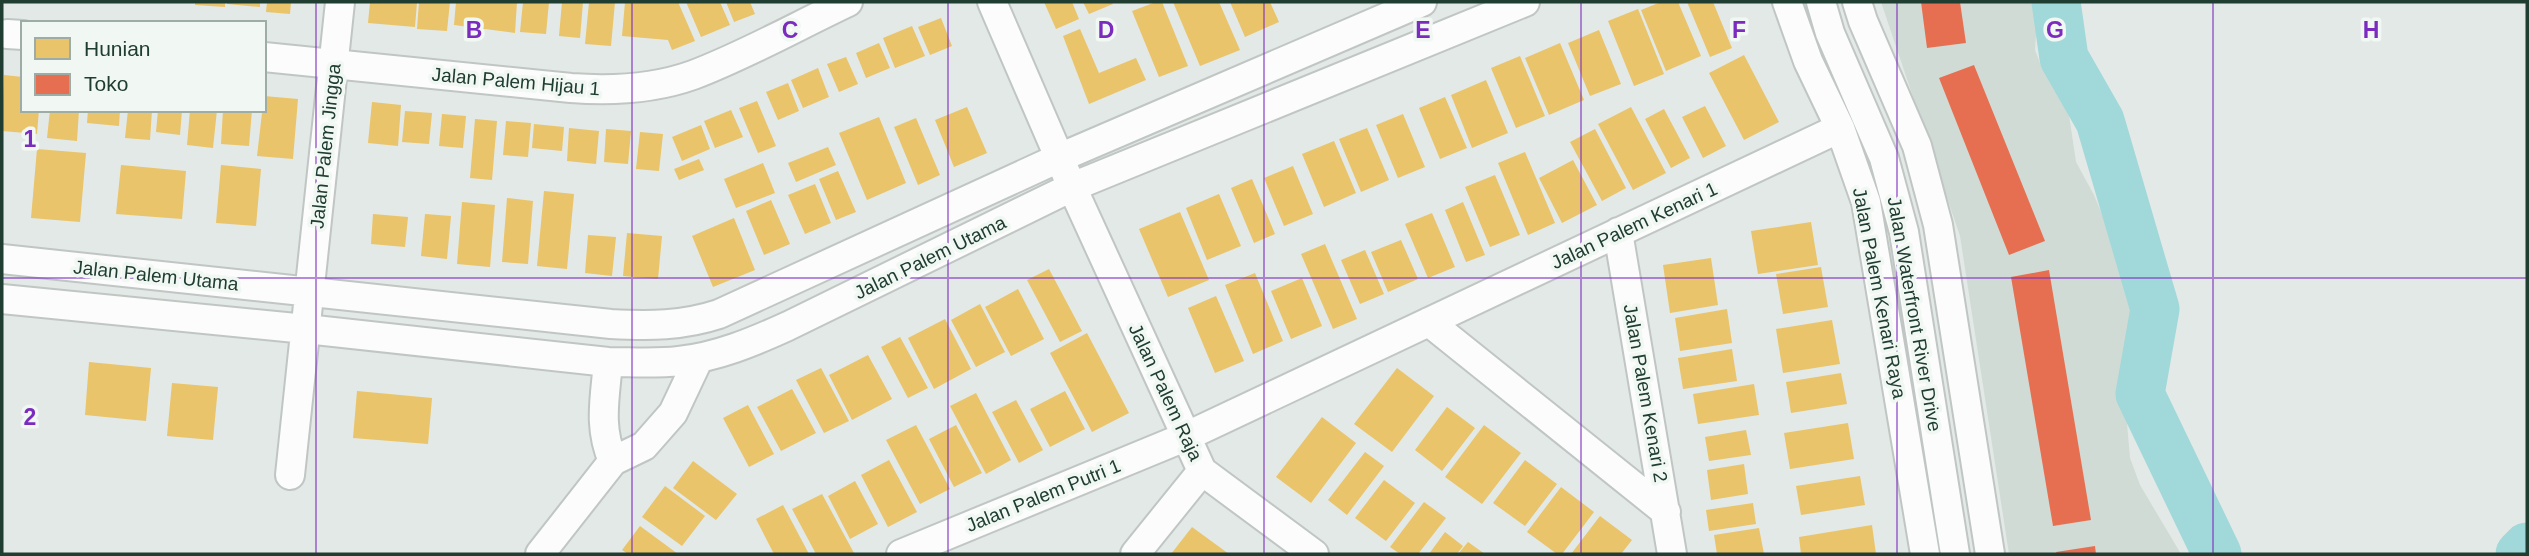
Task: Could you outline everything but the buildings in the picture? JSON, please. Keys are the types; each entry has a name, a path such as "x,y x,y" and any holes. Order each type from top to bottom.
{"street":[{"name":"Jalan Palem Jingga","path":"309,290 340,2"},
{"name":"Jalan Palem Hijau 1","path":"266,57 595,89 651,85 691,75 848,2"},
{"name":"Jalan Palem Raja","path":"992,2 1059,158 1202,471 1314,554"},
{"name":"Jalan Palem Utama","path":"2,259 611,324 657,326 688,323 719,314 1059,158 1422,2"},
{"name":"Jalan Palem Utama","path":"2,299 608,362 645,363 699,358 759,340 1072,187 1525,2"},
{"name":"Jalan Palem Kenari Raya","path":"1787,2 1808,61 1840,128 1866,202 1925,554"},
{"name":"Jalan Waterfront River Drive","path":"1821,2 1830,33 1884,158 1904,232 1955,554"},
{"name":"Jalan Waterfront River Drive","path":"1857,2 1917,146 1938,225 1990,554"},
{"name":"Jalan Palem Kenari 1","path":"1185,437 1840,128"},
{"name":"Jalan Palem Kenari 2","path":"1618,232 1672,554"},
{"path":"290,475 309,290"},
{"path":"1429,322 1666,512"},
{"path":"540,554 613,461 644,446 673,412 699,358"},
{"path":"608,362 603,420 605,442 613,461"},
{"name":"Jalan Palem Putri 1","path":"901,554 1185,437"},
{"path":"1135,554 1202,471"}],"shaded area":[{"path":"1881,2 2035,2 2035,50 2041,66 2061,88 2069,115 2076,162 2094,195 2126,272 2136,309 2138,344 2126,412 2130,458 2140,485 2181,554 2009,554 1960,236"}],"waterway":[{"path":"2056,2 2064,58 2100,121 2155,309 2140,394 2217,554"},
{"path":"2520,554 2527,547"}]}
